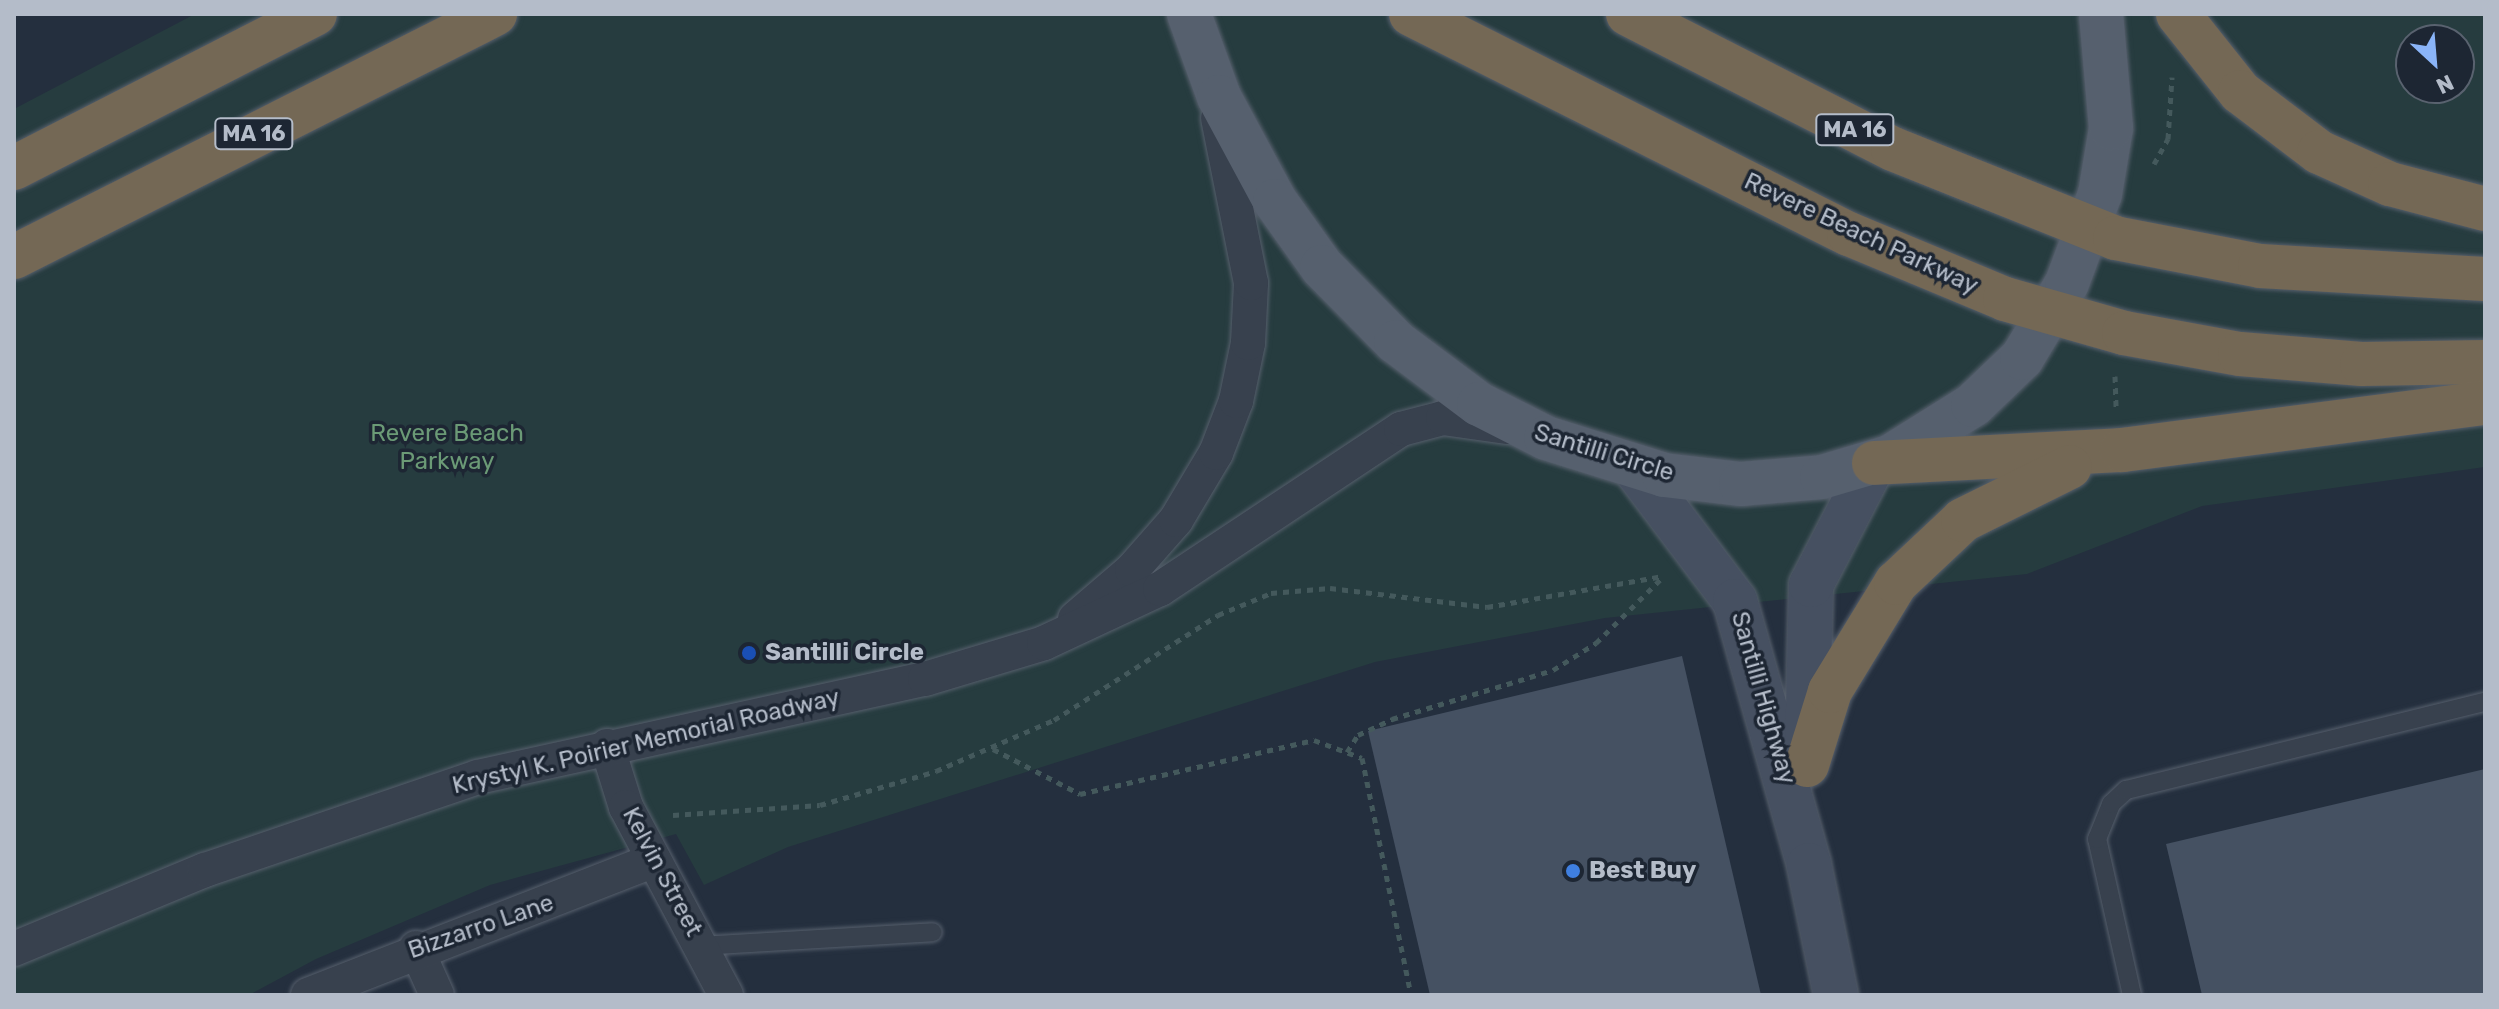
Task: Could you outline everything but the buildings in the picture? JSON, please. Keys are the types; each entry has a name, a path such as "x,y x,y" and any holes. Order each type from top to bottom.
{"highway":[{"path":"14,168 315,14"},
{"name":"MA 16","path":"14,257 495,14"},
{"name":"Revere Beach Parkway","path":"1411,14 1862,240 1964,285 2052,314 2254,355 2362,364 2485,362"},
{"name":"MA 16","path":"1628,14 1893,149 2089,229 2260,266 2485,279"},
{"path":"2178,14 2240,92 2319,152 2390,184 2485,209"},
{"path":"1874,463 2120,436 2485,403"},
{"path":"1807,765 1820,715 1843,664 1908,570 1949,531 2001,497 2120,436"}],"main road":[{"name":"Santilli Circle","path":"1194,31 1253,164 1322,267 1423,365 1532,432 1634,467 1700,481 1769,483 1874,463 1934,433 1988,393 2052,314 2089,229 2111,128 2101,14"},
{"name":"Santilli Highway","path":"1809,865 1807,765 1811,585 1874,463"},
{"name":"Santilli Highway","path":"1634,467 1735,601 1809,865 1836,995"}],"street":[{"name":"Krystyl K. Poirier Memorial Roadway","path":"1014,652 1076,618 1132,570 1187,504 1231,419 1248,343 1250,266 1194,31"},
{"name":"Krystyl K. Poirier Memorial Roadway","path":"14,949 311,832 478,777 607,746 925,679 1014,652 1160,589 1401,429 1455,418 1532,432"},
{"name":"Kelvin Street","path":"607,746 626,807 726,995"},
{"name":"Bizzarro Lane","path":"308,995 416,948 612,881 654,860"},
{"path":"416,948 437,995"}],"lane":[{"path":"2132,995 2097,839 2111,804 2126,790 2485,702"},
{"path":"700,946 933,932"}],"path":[{"path":"2154,164 2168,139 2173,70"},
{"path":"2116,368 2120,436"},
{"path":"671,815 841,800 993,749 1097,695 1218,615 1271,593 1330,588 1487,607 1677,573"},
{"path":"1347,752 1358,735 1405,714 1553,670 1596,643 1665,576"},
{"path":"993,749 1080,794 1314,740 1362,758 1411,995"}],"green space":[{"name":"Revere Beach Parkway","path":"195,14 2485,14 2485,467 2202,506 2027,574 1605,618 1375,662 788,847 704,885 676,834 490,885 316,959 249,995 14,995 14,109"}],"place":[{"name":"Santilli Circle","path":"749,653"},
{"name":"Best Buy","path":"1573,871"}]}
